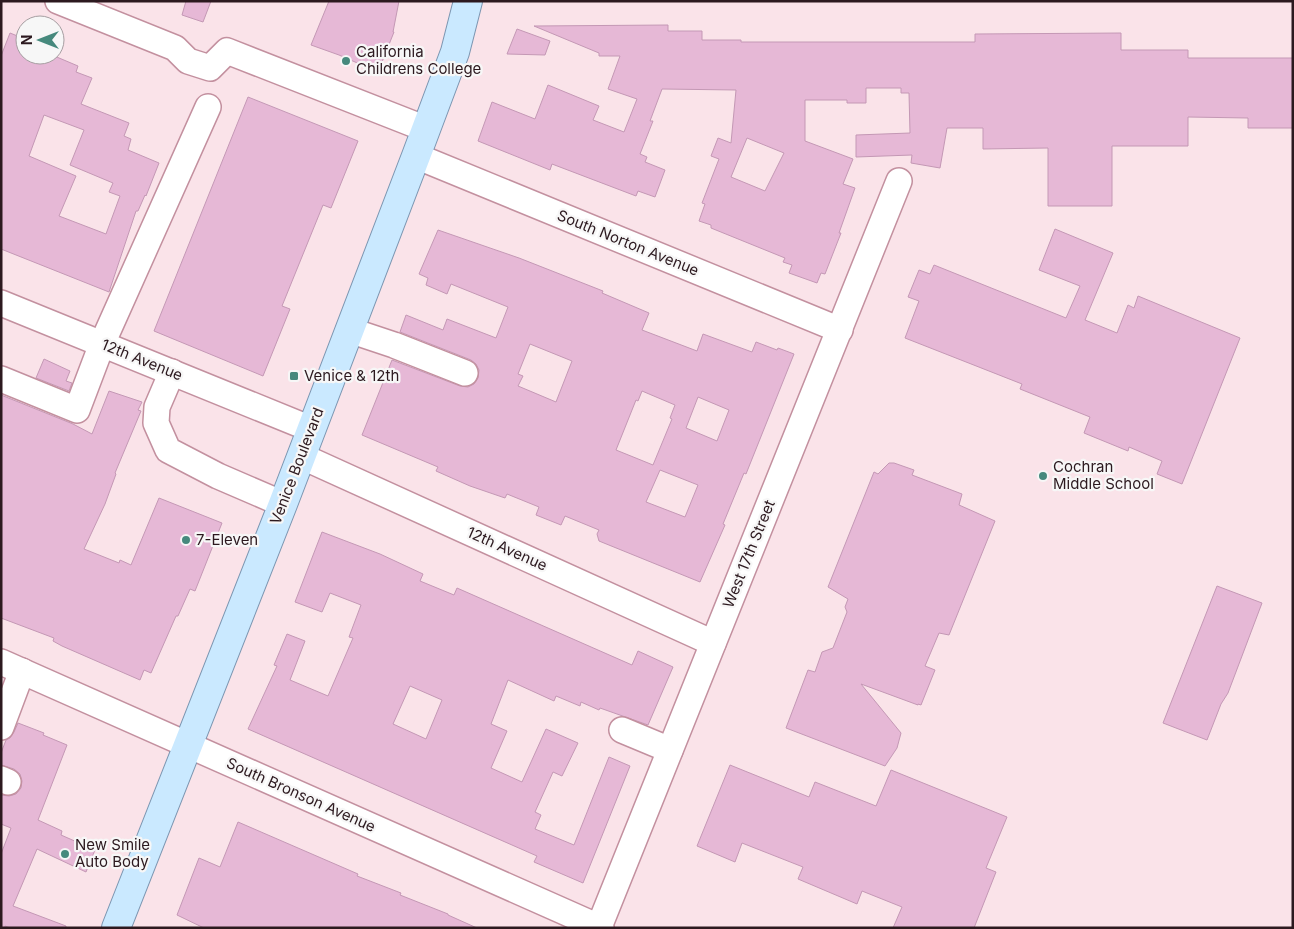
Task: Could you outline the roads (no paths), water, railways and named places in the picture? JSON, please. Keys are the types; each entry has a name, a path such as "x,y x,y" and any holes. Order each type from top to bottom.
{"main road":[{"name":"Venice Boulevard","path":"116,928 283,504 416,156 455,52 468,1"}],"street":[{"path":"58,1 176,48 188,61 210,68 227,51 426,129"},
{"path":"1,379 77,410 102,344 208,107"},
{"name":"South Norton Avenue","path":"416,156 840,330"},
{"name":"West 17th Street","path":"600,927 840,330 898,180"},
{"name":"12th Avenue","path":"1,303 311,429"},
{"path":"349,330 394,345 464,373"},
{"path":"172,372 157,407 156,423 168,450 218,476 283,504"},
{"name":"12th Avenue","path":"301,456 713,643"},
{"path":"1,727 12,667"},
{"name":"South Bronson Avenue","path":"12,667 600,927"},
{"path":"622,730 670,750"}],"place":[{"name":"California Childrens College","path":"346,61"},
{"name":"Venice & 12th","path":"294,376"},
{"name":"Cochran Middle School","path":"1043,476"},
{"name":"7-Eleven","path":"186,540"},
{"name":"New Smile Auto Body","path":"65,854"}]}
